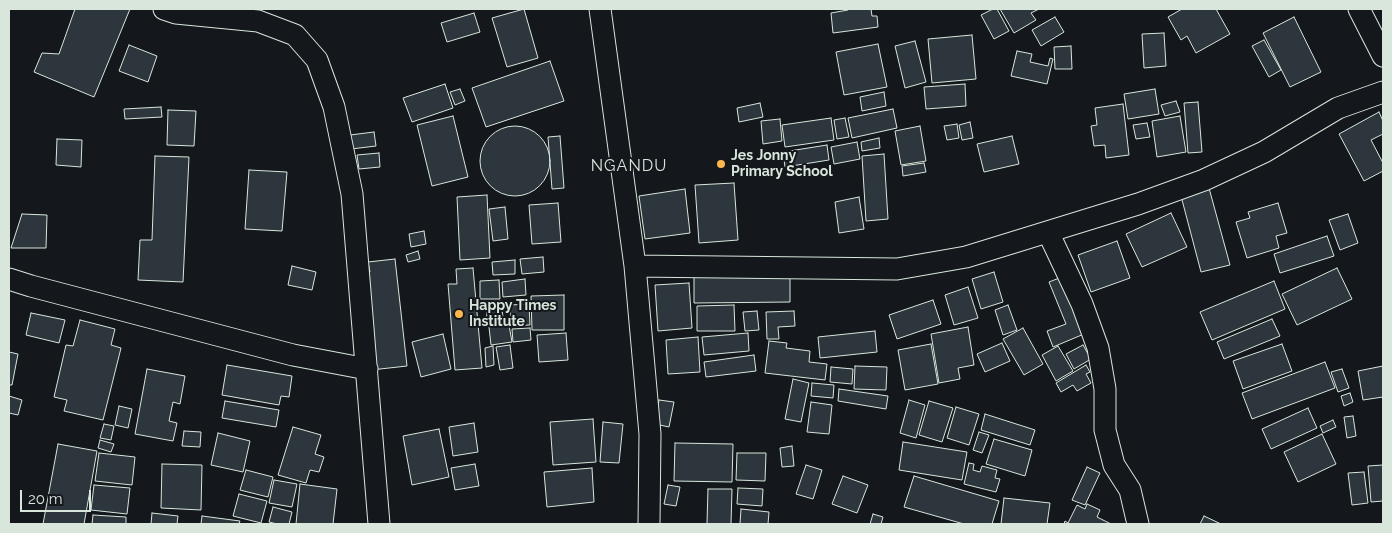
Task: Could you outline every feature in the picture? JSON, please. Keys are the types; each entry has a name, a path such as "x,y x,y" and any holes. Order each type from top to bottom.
{"street":[{"path":"164,9 176,13 258,21 295,34 317,60 334,107 352,194 379,524"},
{"path":"600,9 635,266 650,434 649,524"},
{"path":"1359,9 1383,56"},
{"path":"635,266 897,269 966,257 1138,204 1204,180 1264,152 1338,108 1383,92"},
{"path":"1048,232 1082,304 1098,348 1104,389 1105,430 1114,465 1130,490 1138,524"},
{"path":"9,279 293,355 367,369"}],"building":[{"path":"75,9 130,9 94,97 34,72 42,53 59,54"},
{"path":"524,9 538,58 507,67 492,18"},
{"path":"847,9 871,9 872,16 877,16 878,27 833,33 831,13"},
{"path":"997,9 1009,31 994,39 981,15"},
{"path":"1000,9 1039,9 1031,13 1036,20 1014,33"},
{"path":"1182,9 1216,9 1230,34 1196,53 1187,36 1181,40 1168,17"},
{"path":"474,13 480,32 447,42 441,23"},
{"path":"1055,17 1064,32 1041,46 1032,30"},
{"path":"1294,17 1321,72 1290,87 1263,33"},
{"path":"1164,33 1166,66 1144,68 1142,34"},
{"path":"972,35 976,79 932,83 928,39"},
{"path":"1264,40 1281,70 1269,77 1252,46"},
{"path":"915,41 926,82 905,88 895,46"},
{"path":"878,44 887,87 844,95 836,52"},
{"path":"129,45 157,56 148,82 119,71"},
{"path":"1071,46 1072,69 1055,69 1054,47"},
{"path":"1017,51 1032,54 1030,62 1048,66 1050,58 1053,59 1047,84 1011,76"},
{"path":"550,61 564,101 486,127 472,88"},
{"path":"445,84 453,108 412,122 403,98"},
{"path":"965,84 966,106 926,109 924,87"},
{"path":"460,89 465,101 455,105 450,92"},
{"path":"1155,89 1159,114 1128,119 1124,94"},
{"path":"884,92 886,106 862,111 860,97"},
{"path":"1176,101 1180,112 1165,116 1161,105"},
{"path":"1198,102 1202,152 1188,153 1184,103"},
{"path":"760,103 763,117 739,122 737,108"},
{"path":"1123,104 1129,155 1106,158 1105,145 1094,146 1091,126 1097,125 1095,108"},
{"path":"161,107 162,117 125,119 124,109"},
{"path":"893,109 897,128 852,138 848,118"},
{"path":"168,110 196,111 194,146 167,145"},
{"path":"1379,112 1383,121 1383,134 1371,140 1383,163 1383,171 1364,181 1339,134"},
{"path":"453,116 468,177 432,186 417,125"},
{"path":"1180,116 1186,152 1157,157 1152,121"},
{"path":"831,118 834,140 785,147 782,125"},
{"path":"845,118 849,137 837,139 834,120"},
{"path":"780,119 782,141 763,144 761,121"},
{"path":"970,122 973,138 962,140 959,125"},
{"path":"1147,123 1150,137 1136,139 1133,125"},
{"path":"957,124 959,138 947,140 944,126"},
{"path":"515,126 534,132 544,142 550,161 544,180 534,190 515,196 496,190 486,180 480,161 486,142 496,132"},
{"path":"920,126 926,161 901,165 895,131"},
{"path":"374,132 376,146 351,149 350,135"},
{"path":"560,136 564,188 552,189 548,137"},
{"path":"1012,136 1019,164 984,172 977,144"},
{"path":"879,138 880,148 862,151 861,142"},
{"path":"57,139 82,140 81,167 56,165"},
{"path":"857,142 860,159 834,164 831,147"},
{"path":"827,145 829,160 785,167 783,152"},
{"path":"379,153 380,167 359,169 357,155"},
{"path":"884,154 888,219 866,221 862,156"},
{"path":"155,156 189,157 183,282 138,280 140,240 152,240"},
{"path":"924,163 926,172 903,176 902,166"},
{"path":"249,170 287,172 282,231 245,229"},
{"path":"734,183 738,240 699,243 695,185"},
{"path":"1209,188 1230,265 1201,272 1181,196"},
{"path":"685,189 690,233 645,239 639,196"},
{"path":"487,195 490,258 460,260 457,197"},
{"path":"859,197 864,229 839,233 835,202"},
{"path":"558,203 561,242 532,244 529,205"},
{"path":"1278,203 1287,233 1276,236 1279,248 1247,258 1236,222 1250,218 1248,212"},
{"path":"505,207 508,239 493,241 489,209"},
{"path":"1171,213 1187,247 1142,267 1126,234"},
{"path":"22,214 47,215 46,248 11,248"},
{"path":"1348,214 1358,243 1340,250 1329,220"},
{"path":"424,231 426,244 411,247 409,234"},
{"path":"1327,236 1334,256 1280,273 1274,254"},
{"path":"1117,241 1130,278 1091,292 1078,255"},
{"path":"418,251 420,259 408,262 406,255"},
{"path":"543,257 544,272 522,274 520,259"},
{"path":"395,259 407,366 371,370 360,273 370,272 368,262"},
{"path":"515,260 515,274 493,275 492,262"},
{"path":"292,266 316,272 312,290 288,285"},
{"path":"473,268 482,368 455,370 448,284 457,284 456,269"},
{"path":"1337,268 1352,299 1297,325 1282,294"},
{"path":"994,272 1003,302 981,309 972,279"},
{"path":"790,276 790,302 694,303 694,277"},
{"path":"1062,277 1084,334 1053,347 1047,331 1066,324 1049,282"},
{"path":"525,279 526,295 503,297 502,282"},
{"path":"499,280 500,299 480,299 480,281"},
{"path":"1274,281 1285,309 1212,340 1200,312"},
{"path":"689,283 692,328 658,331 655,285"},
{"path":"968,287 978,318 954,325 945,295"},
{"path":"564,295 564,330 532,330 531,296"},
{"path":"933,300 941,324 897,339 889,315"},
{"path":"501,301 503,317 487,319 486,302"},
{"path":"529,304 530,325 511,326 510,305"},
{"path":"734,305 735,331 697,331 697,306"},
{"path":"1008,305 1017,330 1003,335 995,310"},
{"path":"757,311 759,330 745,331 743,312"},
{"path":"794,311 795,326 778,327 779,339 767,339 766,312"},
{"path":"31,313 65,320 59,343 26,335"},
{"path":"1272,319 1280,336 1224,359 1217,342"},
{"path":"80,320 115,329 111,345 121,348 103,420 64,411 67,400 54,397 66,345 73,346"},
{"path":"509,325 512,342 491,345 489,327"},
{"path":"968,327 974,365 958,368 960,379 939,383 931,334"},
{"path":"530,328 531,340 513,342 512,329"},
{"path":"1023,328 1043,364 1024,375 1003,339"},
{"path":"875,331 877,352 820,358 818,337"},
{"path":"566,333 568,360 539,362 537,335"},
{"path":"748,333 749,351 704,355 702,337"},
{"path":"443,334 451,369 421,377 412,342"},
{"path":"698,337 700,372 668,374 666,340"},
{"path":"769,341 787,343 786,348 810,351 809,362 827,364 825,380 765,373"},
{"path":"1002,343 1010,361 985,372 977,354"},
{"path":"931,344 938,384 905,390 898,350"},
{"path":"1282,344 1292,371 1243,389 1233,361"},
{"path":"510,345 513,368 500,370 496,347"},
{"path":"1083,345 1091,359 1074,369 1066,354"},
{"path":"493,346 494,365 486,367 485,348"},
{"path":"1058,346 1073,371 1056,381 1042,355"},
{"path":"9,352 18,354 12,385 9,385"},
{"path":"754,355 756,371 706,377 704,362"},
{"path":"1325,362 1335,388 1252,419 1242,393"},
{"path":"227,365 292,376 289,397 281,396 279,405 222,395"},
{"path":"1086,365 1090,372 1086,374 1091,383 1077,391 1073,385 1061,392 1056,383"},
{"path":"855,366 887,367 886,390 854,389"},
{"path":"1383,366 1383,397 1363,400 1358,371"},
{"path":"831,367 853,369 852,384 830,382"},
{"path":"147,369 185,376 180,404 173,402 169,421 177,423 173,441 135,434"},
{"path":"1342,369 1349,388 1338,392 1331,372"},
{"path":"793,379 809,383 801,422 785,419"},
{"path":"812,383 834,385 833,398 811,396"},
{"path":"839,389 888,396 886,409 838,401"},
{"path":"1350,393 1353,402 1344,406 1341,396"},
{"path":"9,396 22,400 18,415 9,413"},
{"path":"659,400 674,402 669,427 655,424"},
{"path":"909,400 925,405 916,438 900,433"},
{"path":"225,401 279,410 276,427 222,418"},
{"path":"929,401 953,408 942,442 919,435"},
{"path":"811,402 832,405 829,434 807,432"},
{"path":"119,406 132,409 128,428 115,425"},
{"path":"956,407 979,414 969,445 947,438"},
{"path":"1308,408 1317,428 1271,449 1262,429"},
{"path":"985,414 1035,430 1030,445 981,430"},
{"path":"1353,416 1356,436 1347,438 1344,417"},
{"path":"593,419 596,462 553,465 550,422"},
{"path":"1333,420 1336,427 1323,433 1320,426"},
{"path":"603,422 623,424 619,463 600,462"},
{"path":"474,423 478,452 453,456 449,427"},
{"path":"104,424 114,426 111,440 100,438"},
{"path":"293,427 321,435 315,454 324,457 319,472 310,470 306,483 278,475"},
{"path":"439,429 449,477 412,485 403,436"},
{"path":"184,431 201,432 200,447 182,446"},
{"path":"979,432 989,435 982,453 973,450"},
{"path":"218,433 250,441 243,472 211,465"},
{"path":"1322,434 1336,464 1298,482 1284,452"},
{"path":"994,439 1032,450 1025,476 986,464"},
{"path":"100,440 114,444 111,452 98,448"},
{"path":"903,442 967,452 962,480 899,470"},
{"path":"675,443 733,444 732,482 674,481"},
{"path":"58,444 97,451 84,524 43,524"},
{"path":"792,446 794,466 782,467 780,448"},
{"path":"99,453 135,457 132,485 95,481"},
{"path":"737,453 766,453 765,481 736,480"},
{"path":"969,463 974,464 973,470 980,472 982,466 997,470 995,478 1000,479 996,492 964,484"},
{"path":"162,464 202,465 201,510 161,508"},
{"path":"475,464 479,486 455,490 451,468"},
{"path":"806,465 822,470 813,499 796,494"},
{"path":"1383,465 1383,501 1371,502 1368,466"},
{"path":"1087,467 1100,473 1085,505 1072,500"},
{"path":"592,468 594,502 547,507 544,472"},
{"path":"246,470 273,477 268,497 240,490"},
{"path":"1364,472 1368,503 1352,505 1348,473"},
{"path":"843,476 868,485 857,513 832,504"},
{"path":"914,476 999,501 992,524 964,524 904,507"},
{"path":"274,480 297,484 292,507 269,503"},
{"path":"300,484 337,489 333,524 296,524"},
{"path":"94,485 130,488 127,514 91,510"},
{"path":"668,485 680,487 676,506 664,504"},
{"path":"738,488 763,489 762,506 737,504"},
{"path":"708,489 732,489 731,524 707,524"},
{"path":"239,494 267,501 261,523 233,516"},
{"path":"1004,498 1050,503 1047,524 1001,524"},
{"path":"1087,504 1100,510 1097,517 1111,524 1064,524 1065,521 1068,523 1077,505 1085,509"},
{"path":"273,507 292,512 289,524 269,522"},
{"path":"741,509 769,512 768,524 740,524"},
{"path":"152,513 178,516 177,524 151,524"},
{"path":"873,514 883,517 881,524 870,524"},
{"path":"93,515 126,517 126,524 92,524"},
{"path":"202,516 240,521 239,524 201,524"},
{"path":"1204,516 1221,524 1200,524"}],"place":[{"name":"Jes Jonny Primary School","path":"721,164"},
{"name":"Happy Times Institute","path":"459,314"}],"district":[{"name":"NGANDU","path":"629,166"}]}
